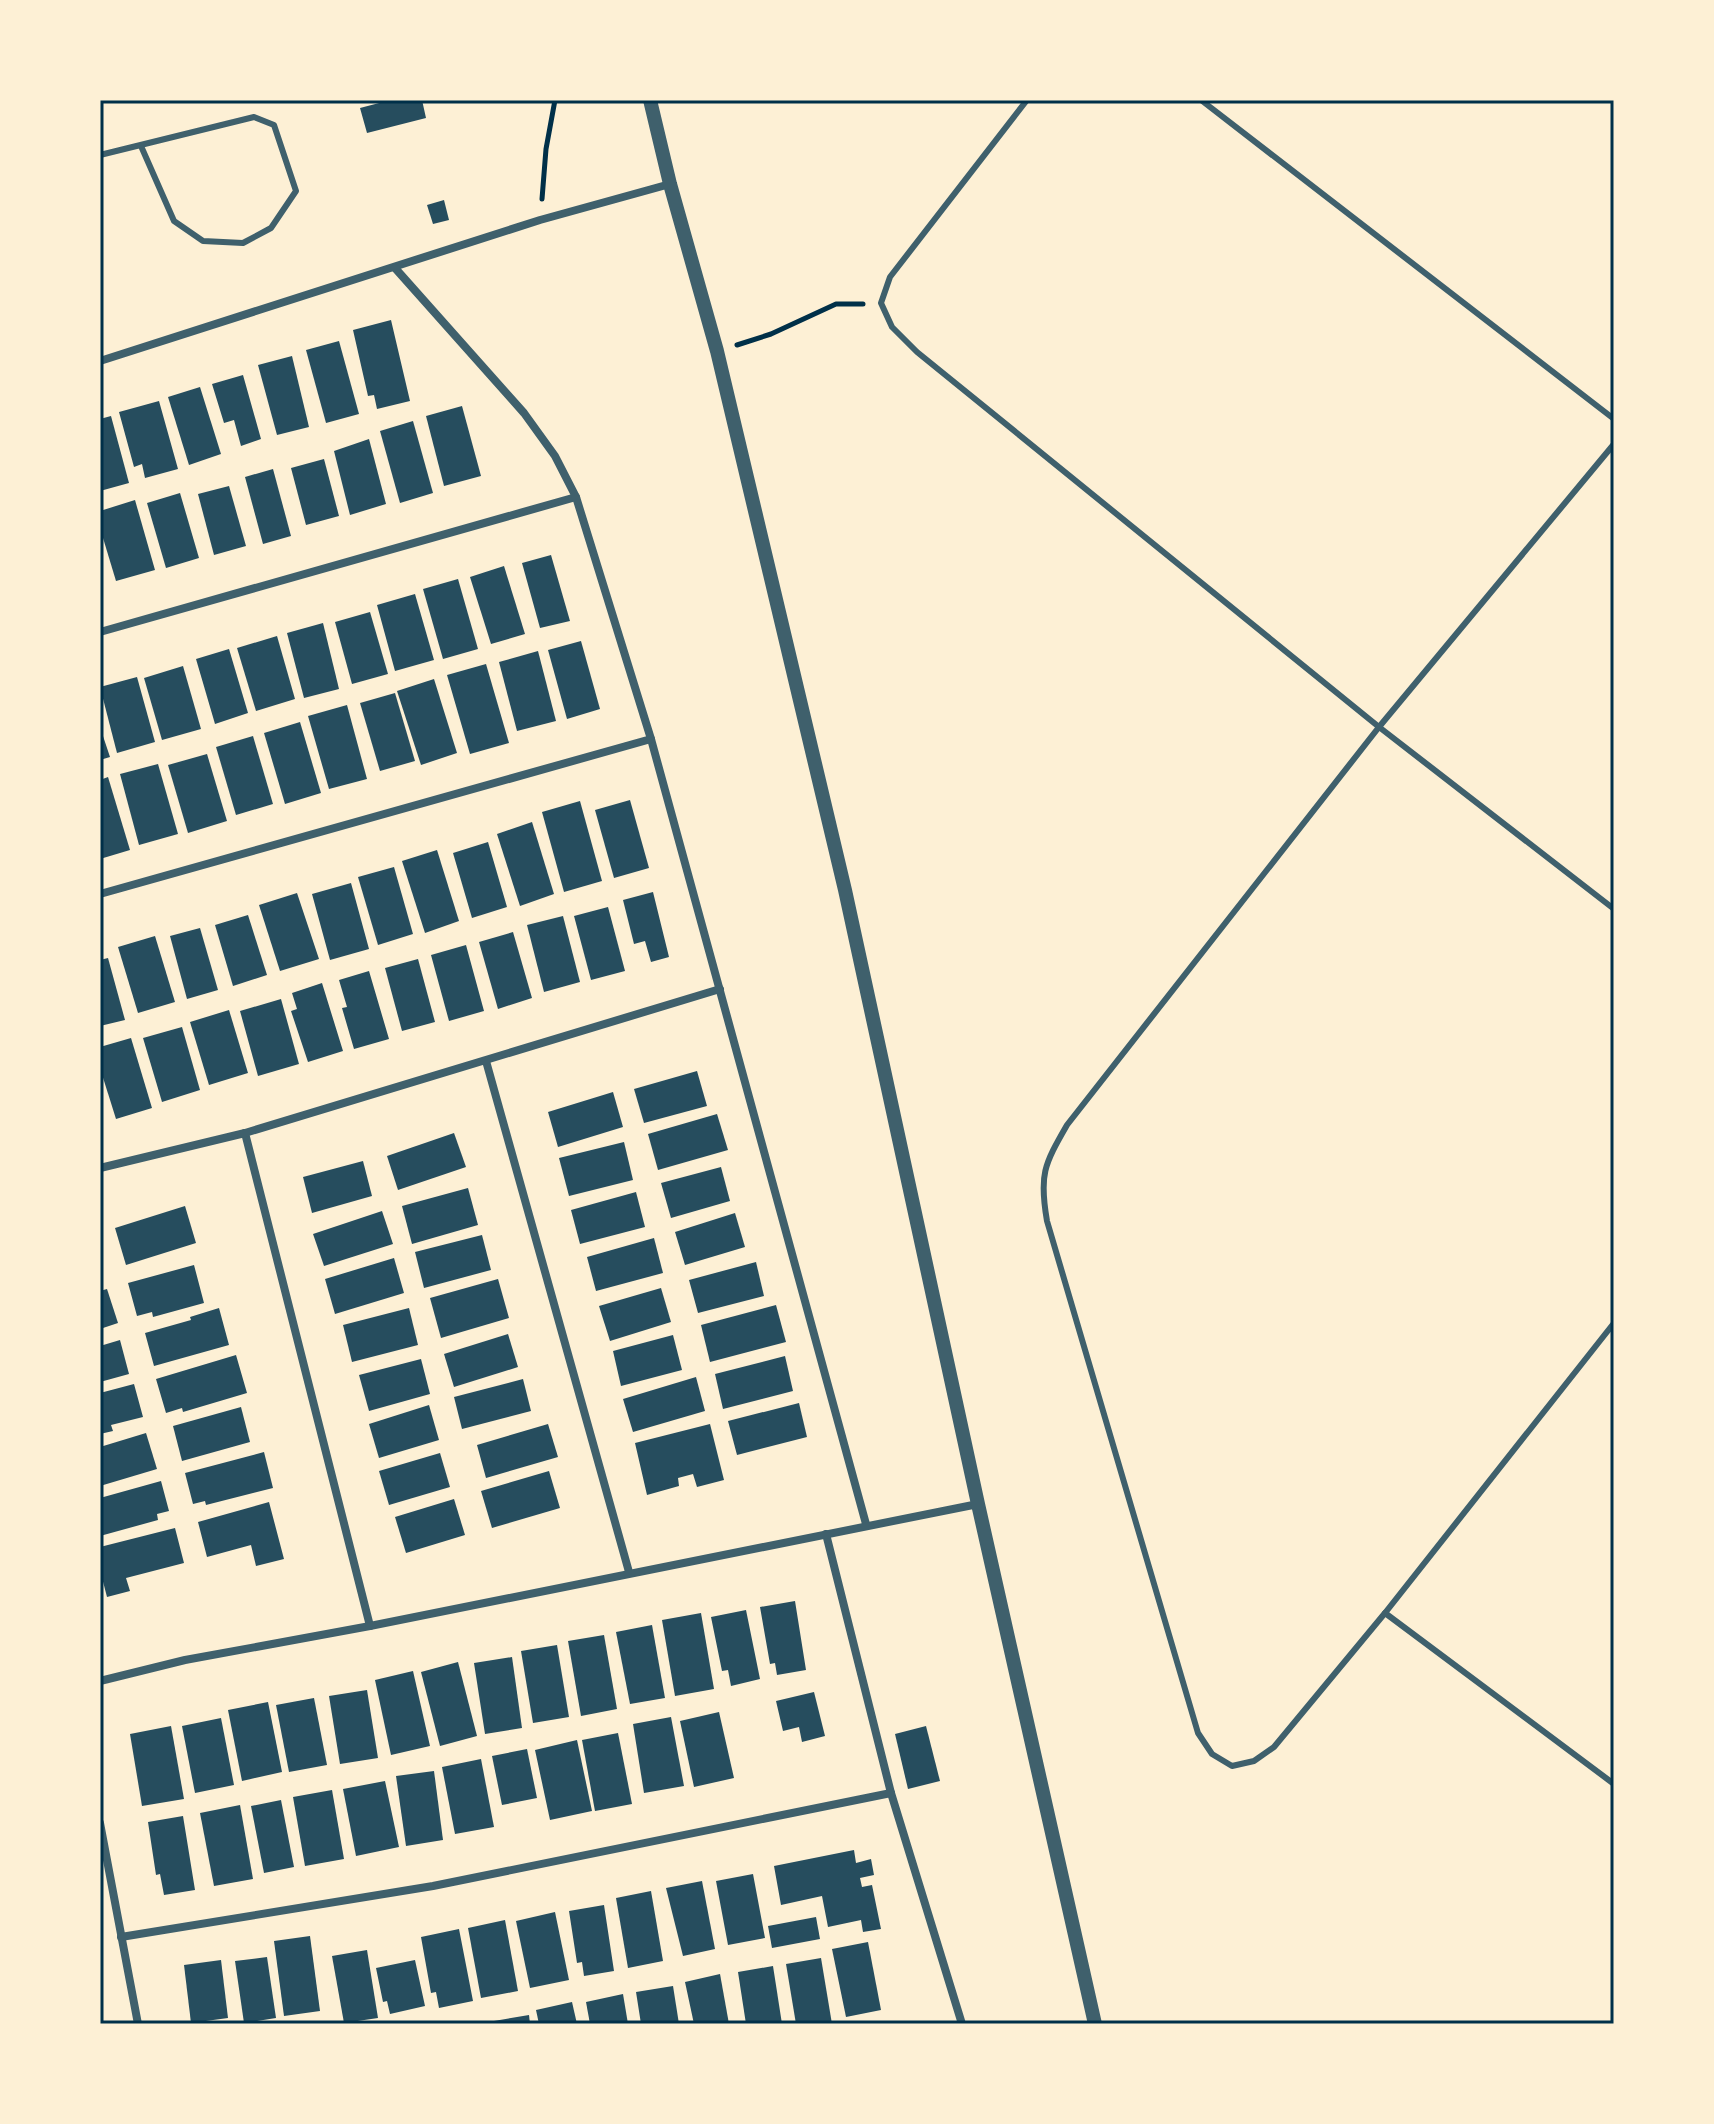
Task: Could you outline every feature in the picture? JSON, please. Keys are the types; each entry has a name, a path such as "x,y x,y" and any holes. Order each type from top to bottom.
{"street":[{"path":"650,100 717,351 845,890 1095,2024"},
{"path":"100,361 540,220 670,184"},
{"path":"395,268 524,413 555,456 576,497 651,739 866,1524"},
{"path":"100,632 576,497"},
{"path":"100,894 651,739"},
{"path":"100,1168 245,1133 720,989"},
{"path":"486,1061 629,1572"},
{"path":"245,1133 370,1626"},
{"path":"100,1681 185,1660 978,1504"},
{"path":"826,1534 891,1793 962,2024"},
{"path":"121,1937 433,1886 891,1793"},
{"path":"100,1823 138,2024"}],"lane":[{"path":"1027,100 890,277 881,303 892,327 917,352 1379,727 1614,909"},
{"path":"1201,100 1614,419"},
{"path":"100,155 254,117 274,125 296,191 271,228 243,243 203,241 174,221 141,146"},
{"path":"1614,444 1379,727 1067,1125 1048,1157 1041,1186 1047,1221 1198,1733 1212,1754 1232,1766 1254,1761 1274,1747 1385,1613 1614,1323"},
{"path":"1385,1613 1614,1784"}],"path":[{"path":"540,220 546,149 555,100"},
{"path":"717,351 771,334 836,304 881,303"}],"building":[{"path":"383,100 422,100 426,118 367,133 360,108"},
{"path":"444,200 449,220 433,224 427,205"},
{"path":"391,320 410,401 377,409 374,395 368,396 353,330"},
{"path":"339,341 359,414 326,423 306,350"},
{"path":"292,356 309,427 277,435 258,365"},
{"path":"243,375 261,439 241,446 234,420 224,423 212,384"},
{"path":"200,387 221,454 189,465 168,397"},
{"path":"159,401 178,469 145,478 142,464 134,467 119,412"},
{"path":"462,406 481,476 444,486 426,416"},
{"path":"111,416 129,483 100,491 100,419"},
{"path":"413,421 433,493 400,503 380,431"},
{"path":"369,439 386,504 350,515 334,451"},
{"path":"324,459 339,516 306,525 291,468"},
{"path":"273,469 291,536 263,544 245,477"},
{"path":"229,486 246,546 214,555 198,494"},
{"path":"180,493 199,558 166,568 147,503"},
{"path":"135,500 155,570 116,581 100,528 100,511"},
{"path":"551,555 570,621 540,628 522,563"},
{"path":"504,566 525,634 491,644 470,577"},
{"path":"458,579 478,649 443,659 423,589"},
{"path":"415,594 434,660 395,671 377,605"},
{"path":"370,612 388,674 352,684 335,622"},
{"path":"323,623 339,689 304,698 287,633"},
{"path":"277,636 295,699 256,711 237,648"},
{"path":"581,641 600,709 567,719 548,650"},
{"path":"229,649 248,713 215,724 196,659"},
{"path":"538,651 556,721 517,731 499,662"},
{"path":"486,664 509,743 470,754 447,675"},
{"path":"183,666 201,729 162,740 144,678"},
{"path":"137,677 155,742 117,753 100,687"},
{"path":"434,679 457,753 421,765 397,691"},
{"path":"395,693 415,761 380,771 360,703"},
{"path":"347,705 367,779 329,789 308,716"},
{"path":"300,722 321,793 285,804 264,733"},
{"path":"100,727 110,757 100,760"},
{"path":"253,736 273,804 236,815 216,747"},
{"path":"207,754 227,821 188,833 168,765"},
{"path":"158,764 178,834 139,845 120,774"},
{"path":"108,777 130,850 100,859 100,780"},
{"path":"630,800 649,868 614,878 595,810"},
{"path":"580,801 602,881 564,892 542,812"},
{"path":"532,822 554,894 520,906 497,834"},
{"path":"488,842 507,907 472,918 453,853"},
{"path":"437,850 459,921 425,933 402,861"},
{"path":"394,867 413,934 378,945 358,877"},
{"path":"351,883 369,949 330,960 312,894"},
{"path":"653,892 669,957 651,962 645,941 634,944 623,900"},
{"path":"297,893 319,959 280,971 259,905"},
{"path":"608,907 625,971 591,980 574,916"},
{"path":"248,915 267,975 233,986 215,925"},
{"path":"563,916 580,982 544,992 527,925"},
{"path":"200,928 218,990 187,999 170,936"},
{"path":"513,932 532,998 498,1009 479,942"},
{"path":"155,936 175,1002 138,1013 118,947"},
{"path":"466,945 484,1011 449,1021 431,955"},
{"path":"108,958 125,1020 100,1026 100,960"},
{"path":"418,959 435,1022 402,1031 385,968"},
{"path":"369,971 389,1039 354,1049 342,1008 347,1007 339,980"},
{"path":"322,983 343,1051 308,1062 291,1011 297,1009 292,993"},
{"path":"281,999 299,1064 258,1076 240,1011"},
{"path":"229,1010 248,1073 209,1085 190,1022"},
{"path":"182,1027 200,1090 162,1102 143,1038"},
{"path":"131,1038 152,1108 116,1119 100,1068 100,1047"},
{"path":"697,1071 707,1106 644,1123 634,1089"},
{"path":"613,1092 623,1127 558,1147 548,1112"},
{"path":"717,1114 728,1150 658,1170 648,1134"},
{"path":"454,1133 466,1167 398,1190 387,1156"},
{"path":"624,1142 633,1180 569,1196 559,1158"},
{"path":"363,1161 372,1196 312,1213 303,1177"},
{"path":"721,1167 730,1201 671,1218 661,1183"},
{"path":"468,1188 478,1225 412,1244 402,1206"},
{"path":"636,1192 645,1227 580,1244 571,1210"},
{"path":"185,1206 196,1243 126,1265 115,1228"},
{"path":"382,1211 393,1244 324,1266 313,1234"},
{"path":"735,1213 745,1247 685,1265 675,1232"},
{"path":"482,1235 491,1270 424,1288 415,1252"},
{"path":"654,1238 663,1273 596,1291 587,1257"},
{"path":"394,1258 404,1293 335,1314 325,1279"},
{"path":"756,1262 764,1296 698,1313 689,1280"},
{"path":"194,1265 204,1303 153,1317 152,1312 137,1316 128,1283"},
{"path":"498,1279 509,1318 441,1338 430,1298"},
{"path":"661,1288 671,1322 610,1341 599,1306"},
{"path":"107,1289 118,1323 100,1329 100,1291"},
{"path":"776,1305 786,1342 710,1362 701,1325"},
{"path":"219,1308 229,1345 154,1366 145,1333 191,1320 190,1317"},
{"path":"409,1308 418,1345 352,1362 343,1325"},
{"path":"508,1334 518,1367 454,1387 444,1354"},
{"path":"673,1335 682,1370 621,1386 613,1351"},
{"path":"120,1340 129,1374 100,1382 100,1346"},
{"path":"236,1355 247,1393 183,1412 182,1408 166,1413 156,1379"},
{"path":"785,1356 793,1391 723,1409 715,1374"},
{"path":"421,1359 430,1394 369,1411 359,1375"},
{"path":"696,1377 705,1411 633,1432 623,1399"},
{"path":"523,1379 531,1411 462,1429 454,1397"},
{"path":"134,1384 143,1417 111,1425 113,1431 100,1434 100,1393"},
{"path":"799,1403 807,1437 737,1455 728,1421"},
{"path":"429,1405 439,1440 379,1458 369,1424"},
{"path":"241,1407 250,1442 182,1461 173,1426"},
{"path":"548,1424 558,1457 486,1478 477,1445"},
{"path":"710,1424 724,1480 697,1487 693,1474 678,1478 679,1486 647,1495 635,1443"},
{"path":"146,1433 157,1469 100,1486 100,1447"},
{"path":"264,1452 273,1488 206,1505 205,1501 193,1504 185,1473"},
{"path":"440,1453 450,1487 389,1505 379,1471"},
{"path":"549,1471 560,1508 492,1528 481,1491"},
{"path":"161,1481 169,1511 157,1514 158,1520 100,1536 100,1498"},
{"path":"454,1499 465,1535 406,1553 395,1517"},
{"path":"269,1502 284,1559 256,1566 251,1545 207,1557 198,1522"},
{"path":"175,1528 184,1563 126,1578 130,1591 107,1597 100,1570 100,1547"},
{"path":"795,1601 806,1670 777,1675 775,1663 770,1664 760,1607"},
{"path":"746,1610 760,1679 731,1686 728,1670 722,1671 711,1617"},
{"path":"701,1613 714,1689 675,1696 662,1620"},
{"path":"652,1625 665,1698 630,1704 616,1632"},
{"path":"604,1635 617,1709 581,1716 568,1641"},
{"path":"557,1645 569,1717 533,1723 521,1651"},
{"path":"512,1657 522,1728 485,1734 474,1663"},
{"path":"458,1662 477,1736 440,1746 421,1672"},
{"path":"413,1671 430,1746 391,1755 375,1680"},
{"path":"367,1690 378,1758 340,1764 329,1696"},
{"path":"814,1692 825,1736 802,1742 799,1727 783,1731 776,1701"},
{"path":"314,1698 327,1765 289,1772 276,1705"},
{"path":"268,1702 282,1772 242,1781 228,1710"},
{"path":"719,1712 734,1778 694,1787 680,1721"},
{"path":"671,1717 684,1786 644,1793 633,1724"},
{"path":"221,1718 234,1785 195,1793 182,1726"},
{"path":"171,1726 184,1799 142,1806 130,1734"},
{"path":"926,1726 940,1781 908,1789 895,1734"},
{"path":"618,1733 632,1804 595,1811 582,1740"},
{"path":"577,1740 592,1811 550,1820 535,1750"},
{"path":"527,1749 537,1798 502,1805 492,1756"},
{"path":"481,1759 494,1827 455,1834 442,1767"},
{"path":"434,1771 443,1840 406,1846 396,1776"},
{"path":"385,1781 399,1847 356,1856 343,1789"},
{"path":"332,1790 344,1859 305,1866 293,1797"},
{"path":"281,1800 294,1867 264,1873 251,1806"},
{"path":"240,1805 253,1879 214,1886 200,1813"},
{"path":"183,1816 195,1890 164,1895 160,1874 156,1875 148,1822"},
{"path":"854,1850 856,1863 871,1859 874,1875 860,1878 862,1887 872,1885 881,1929 863,1932 861,1920 828,1927 822,1896 781,1905 774,1866"},
{"path":"753,1874 765,1938 728,1945 716,1881"},
{"path":"702,1881 715,1949 683,1956 666,1888"},
{"path":"651,1891 663,1961 628,1968 616,1898"},
{"path":"604,1905 614,1971 584,1976 582,1962 577,1963 569,1911"},
{"path":"555,1912 569,1980 530,1988 516,1921"},
{"path":"816,1917 820,1939 772,1948 768,1926"},
{"path":"505,1920 518,1991 481,1998 468,1928"},
{"path":"459,1929 473,2001 439,2008 436,1992 431,1993 421,1937"},
{"path":"310,1936 320,2011 284,2016 274,1941"},
{"path":"868,1942 881,2010 846,2017 832,1949"},
{"path":"367,1950 378,2018 344,2023 332,1956"},
{"path":"267,1957 276,2018 244,2023 235,1961"},
{"path":"821,1958 832,2024 796,2024 786,1964"},
{"path":"221,1960 228,2018 191,2023 184,1965"},
{"path":"415,1960 425,2006 390,2014 387,2001 383,2002 376,1968"},
{"path":"773,1966 782,2024 746,2024 738,1972"},
{"path":"720,1974 729,2024 694,2024 685,1982"},
{"path":"673,1986 679,2024 641,2024 636,1992"},
{"path":"623,1994 628,2024 590,2024 586,2002"},
{"path":"572,2002 577,2024 539,2024 536,2010"},
{"path":"529,2015 530,2024 488,2024 488,2022"}]}
